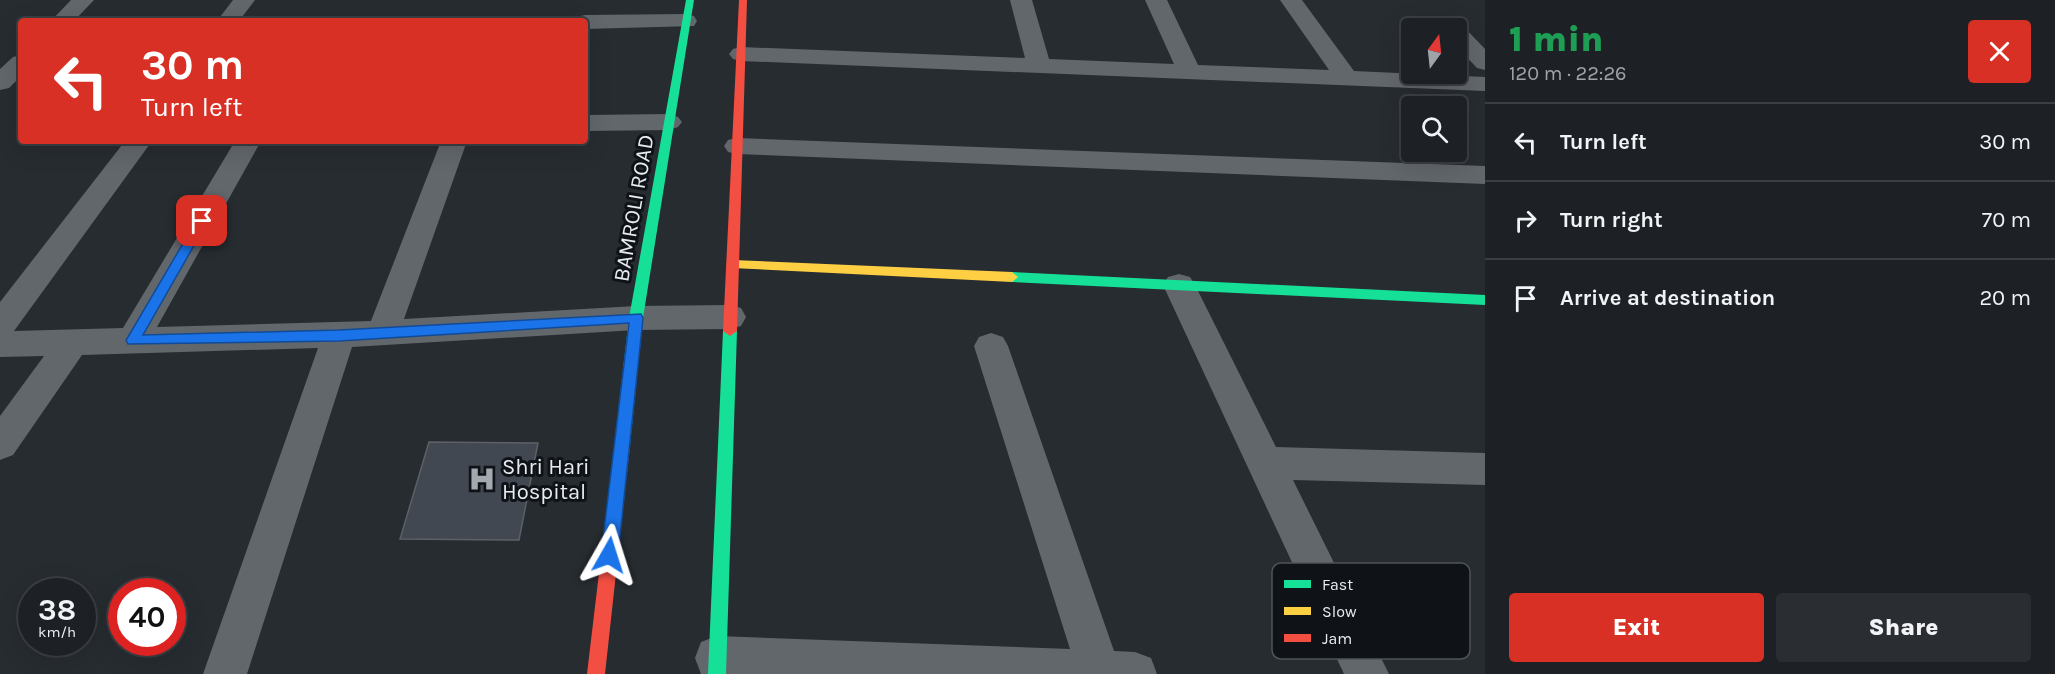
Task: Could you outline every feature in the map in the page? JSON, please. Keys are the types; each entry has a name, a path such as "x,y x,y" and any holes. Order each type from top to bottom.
{"street":[{"path":"65,18 84,0"},
{"path":"230,18 244,0"},
{"path":"742,0 717,666 1112,673 991,346"},
{"path":"1021,0 1039,66"},
{"path":"1156,0 1190,72"},
{"path":"1291,0 1347,79"},
{"path":"588,22 688,10"},
{"name":"BAMROLI ROAD","path":"596,674 636,318 688,10"},
{"path":"1467,43 1485,63"},
{"path":"741,54 1485,84"},
{"path":"0,59 18,60"},
{"path":"0,83 18,63"},
{"path":"588,123 669,122"},
{"path":"0,326 137,144"},
{"path":"133,340 246,144"},
{"path":"383,333 453,144"},
{"path":"737,146 1485,175"},
{"path":"732,264 1485,300"},
{"path":"1179,285 1314,563"},
{"path":"0,344 339,335 636,318 730,317"},
{"path":"225,674 339,335"},
{"path":"0,444 73,342"},
{"path":"1266,463 1485,469"},
{"path":"1360,659 1367,674"}],"building":[{"path":"429,442 538,443 519,540 400,539"}],"traffic: fast":[{"path":"621,455 636,318 690,0"},
{"path":"1012,277 1485,300"},
{"path":"717,674 730,331"}],"traffic: slow":[{"path":"732,264 1012,277"}],"traffic: jam":[{"path":"730,331 743,0"},
{"path":"596,674 621,455"}],"place":[{"name":"Shri Hari Hospital","path":"482,479"}],"route":[{"path":"202,221 133,340 339,335 636,318 609,555"}]}
